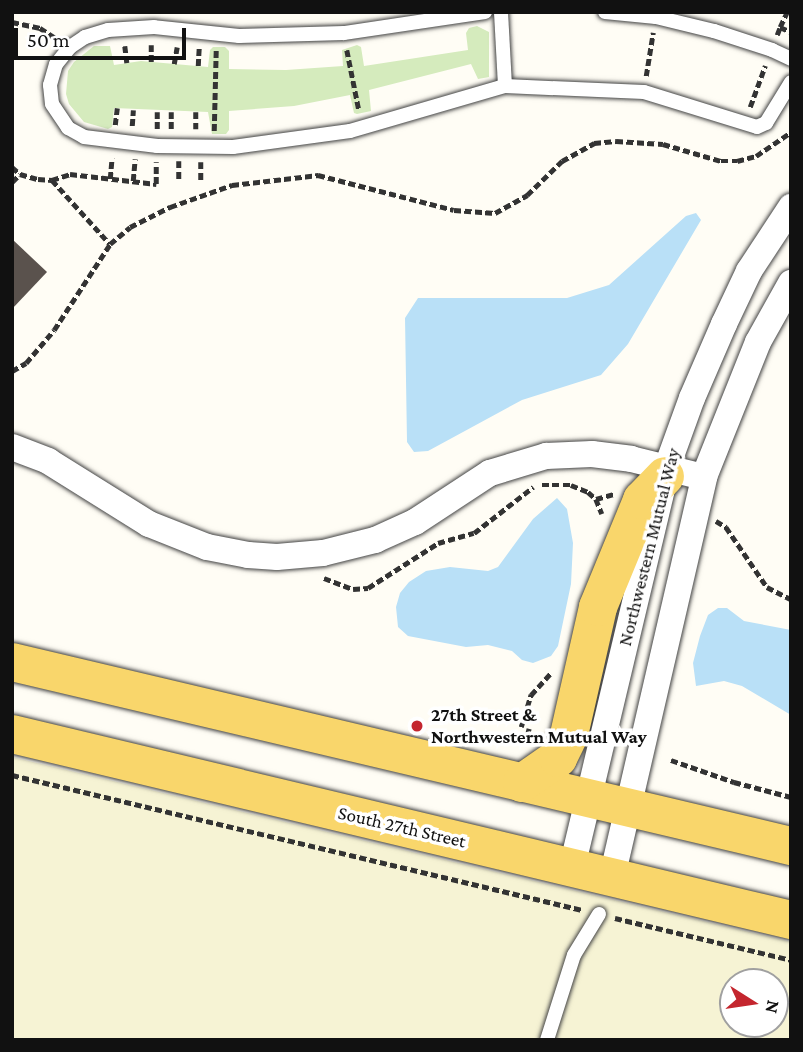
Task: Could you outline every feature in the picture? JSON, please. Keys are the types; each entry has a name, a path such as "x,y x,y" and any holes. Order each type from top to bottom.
{"main road":[{"path":"522,767 558,758 569,736 598,607 642,500 666,472"},
{"path":"12,662 522,767 587,800 791,846"},
{"name":"South 27th Street","path":"12,734 791,920"}],"street":[{"name":"Northwestern Mutual Way","path":"572,867 666,472 692,398 744,282 791,207"},
{"name":"Northwestern Mutual Way","path":"612,877 704,477 758,342 791,283"},
{"path":"12,447 48,461 149,524 207,547 248,555 277,557 323,553 376,540 415,522 490,473 546,456 592,454 666,472 704,477"}],"lane":[{"path":"485,12 344,33 239,36 154,27 108,30 85,37 70,47 56,64 50,85 52,104 68,128 84,137 114,143 214,147 362,127 505,86 644,92 757,127 766,123 791,82"},
{"path":"501,12 505,86"},
{"path":"605,12 656,17 714,31 791,60"},
{"path":"547,1040 575,955 599,914"}],"path":[{"path":"777,36 786,12"},
{"path":"12,22 40,28 70,47"},
{"path":"780,27 791,32"},
{"path":"644,92 653,32"},
{"path":"214,147 216,48"},
{"path":"347,49 362,127"},
{"path":"744,122 767,62"},
{"path":"12,371 26,363 54,330 110,244 130,227 170,207 232,185 318,175 454,210 495,213 527,195 562,161 594,143 616,141 663,144 721,161 737,161 756,156 791,132"},
{"path":"12,167 20,174 52,180 70,174 156,184"},
{"path":"12,183 20,174"},
{"path":"52,180 110,244"},
{"path":"712,518 726,527 767,587 791,599"},
{"path":"522,767 529,728"},
{"path":"671,760 734,782 791,797"},
{"path":"12,775 791,960"}],"shaded area":[{"path":"12,757 791,942 791,1040 12,1040"}],"green space":[{"path":"477,26 489,32 489,77 478,79 471,64 369,90 371,111 357,114 354,113 350,95 294,106 229,111 229,130 226,134 212,134 208,112 114,108 112,127 108,129 84,122 69,104 66,94 68,71 74,62 94,46 110,46 114,65 141,61 208,67 210,50 213,47 225,47 229,51 229,69 286,70 343,66 342,50 357,45 361,47 364,66 468,50 466,33 469,28"}],"water":[{"path":"696,213 701,220 628,344 601,375 522,400 428,451 414,452 407,442 405,318 418,298 567,298 609,285 686,216"},
{"path":"557,498 567,509 573,543 571,584 558,646 551,656 533,663 522,660 512,651 488,645 466,647 408,636 398,627 396,607 400,593 409,582 426,571 450,567 488,571 498,567 533,519"},
{"path":"718,608 727,608 744,621 791,630 791,715 742,686 724,681 696,686 693,663 700,636 708,615"}],"building":[{"path":"12,239 47,272 12,309"}],"place":[{"name":"27th Street & Northwestern Mutual Way","path":"417,726"}]}
